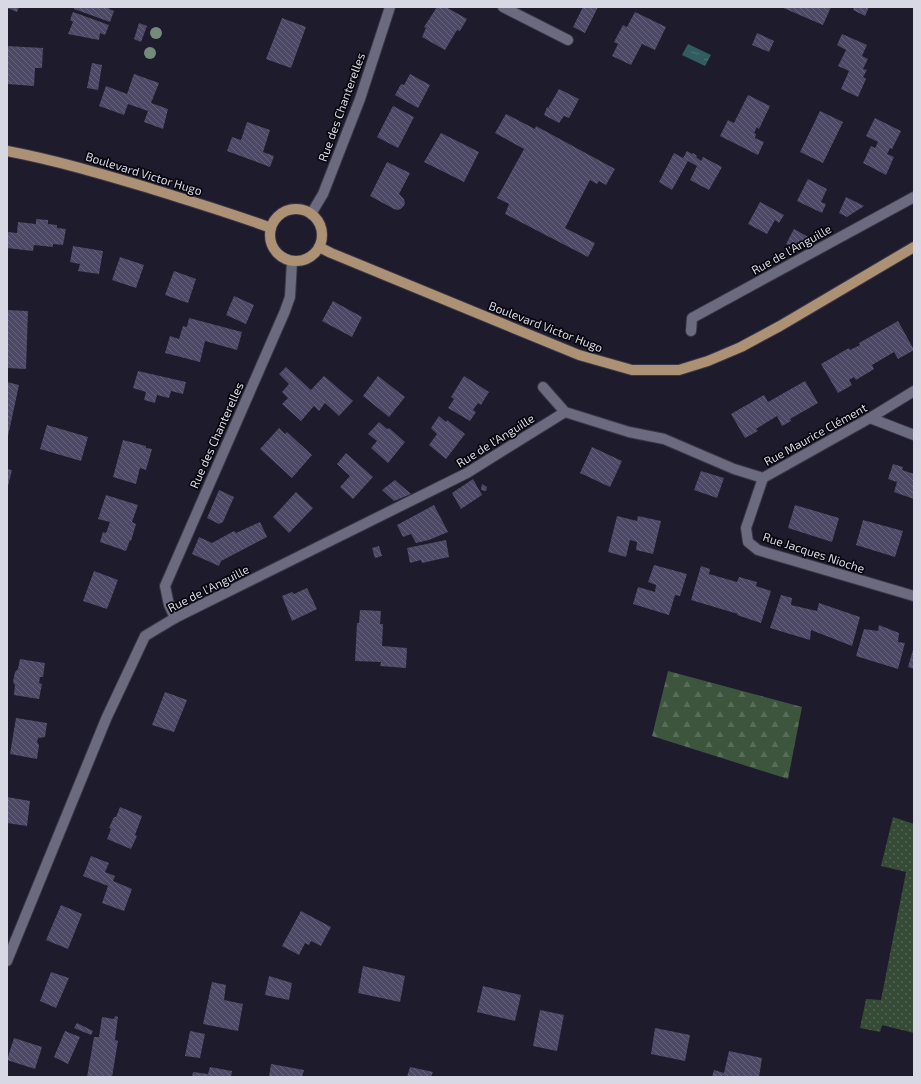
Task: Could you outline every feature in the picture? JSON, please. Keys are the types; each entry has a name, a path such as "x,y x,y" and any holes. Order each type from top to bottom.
{"main road":[{"name":"Boulevard Victor Hugo","path":"7,151 39,157 101,174 224,211 271,228"},
{"path":"299,209 311,214 320,225 322,232 319,247 314,253 308,258 300,261 292,261 277,253 272,245 270,237 274,220 287,210 299,209"},
{"name":"Boulevard Victor Hugo","path":"319,247 450,303 578,355 632,370 679,370 708,361 741,347 914,247"}],"street":[{"name":"Rue des Chanterelles","path":"311,214 323,194 360,99 390,7"},
{"path":"503,7 568,40"},
{"name":"Rue de l'Anguille","path":"691,331 692,318 914,197"},
{"name":"Rue des Chanterelles","path":"175,618 169,605 165,586 285,311 290,297 292,261"},
{"path":"542,387 565,412"},
{"name":"Rue Maurice Clément","path":"565,412 628,432 664,439 734,469 763,478 870,418 914,391"},
{"name":"Rue de l'Anguille","path":"7,961 106,719 145,636 175,618 467,473 565,412"},
{"path":"870,418 914,434"},
{"name":"Rue Jacques Nioche","path":"763,478 746,528 748,542 758,550 914,596"}],"shaded area":[{"path":"893,817 914,824 914,1033 882,1025 880,1032 860,1028 866,999 881,1000 906,872 881,866"}],"green space":[{"path":"668,671 802,707 788,779 652,736"}],"water":[{"path":"688,44 711,55 705,66 682,55"}],"building":[{"path":"7,7 19,7 17,12"},
{"path":"75,7 110,7 109,9 114,11 110,22 74,9"},
{"path":"437,7 446,7 467,19 460,31 457,30 445,50 422,37 426,28 424,27"},
{"path":"583,7 598,7 585,33 573,27"},
{"path":"781,7 831,7 823,25"},
{"path":"854,7 869,7 865,16 853,10"},
{"path":"73,12 109,25 105,35 100,33 99,40 68,34 73,22 70,20"},
{"path":"635,12 666,27 655,50 642,44 631,65 612,56 618,44 614,42 623,25 627,27"},
{"path":"282,18 306,27 291,68 266,59"},
{"path":"139,23 147,26 141,42 134,39"},
{"path":"757,33 774,41 769,52 752,45"},
{"path":"842,34 867,45 862,56 868,59 863,69 867,70 863,77 866,79 858,97 841,89 849,71 838,66 846,50 837,45"},
{"path":"7,46 43,48 42,68 35,68 34,86 7,84"},
{"path":"92,63 102,65 98,90 87,88"},
{"path":"134,74 159,83 151,103 168,109 163,129 144,122 148,111 128,104 124,115 99,106 106,86 127,94"},
{"path":"410,74 430,85 418,108 395,95 401,84 404,85"},
{"path":"559,89 579,99 569,118 564,116 559,123 544,115 547,107 548,108"},
{"path":"748,95 770,106 759,129 757,127 754,133 756,134 755,138 764,142 758,155 720,136 728,120 734,123"},
{"path":"393,106 414,117 398,148 377,137"},
{"path":"820,111 843,122 823,163 800,152"},
{"path":"506,114 535,129 536,126 615,169 606,185 599,181 597,184 590,180 565,228 595,243 588,257 505,214 509,204 497,198 524,149 495,133"},
{"path":"875,118 901,131 892,149 890,148 887,154 894,157 886,175 863,163 871,146 875,148 878,142 866,136"},
{"path":"247,122 270,130 263,152 274,156 270,167 227,151 232,137 241,140"},
{"path":"441,133 479,152 464,182 424,162"},
{"path":"687,151 692,154 693,153 701,161 703,157 722,167 709,190 690,180 697,166 688,161 672,190 659,182 674,153 683,158"},
{"path":"387,162 410,173 399,194 404,199 405,204 398,210 370,196"},
{"path":"808,179 827,189 821,202 826,204 822,213 797,201"},
{"path":"846,197 864,206 847,217 839,213"},
{"path":"760,202 784,215 779,223 775,220 767,234 748,224"},
{"path":"36,219 48,220 48,224 57,225 57,228 66,229 63,245 53,244 53,247 34,245 33,251 7,248 8,232 17,233 18,222 36,224"},
{"path":"794,229 810,238 793,248 786,244"},
{"path":"73,246 103,251 99,274 78,271 80,264 70,262"},
{"path":"120,257 144,265 136,288 112,280"},
{"path":"174,271 196,279 188,303 165,295"},
{"path":"234,296 254,305 246,324 226,315"},
{"path":"333,301 362,317 352,337 322,321"},
{"path":"7,310 28,311 26,369 7,368"},
{"path":"189,318 242,332 237,350 205,341 200,362 165,353 170,336 179,339 183,326 187,327"},
{"path":"898,321 914,350 898,359 894,352 872,365 874,369 856,380 854,377 849,380 852,385 838,393 821,364 849,348 850,350 860,345 859,343"},
{"path":"286,367 311,390 324,376 353,401 339,416 325,403 319,411 314,406 301,421 282,404 288,398 282,392 289,384 279,374"},
{"path":"138,371 186,382 183,394 171,391 169,398 157,395 155,403 144,400 146,392 133,388"},
{"path":"378,376 405,397 389,417 363,396"},
{"path":"464,376 489,392 481,405 478,403 473,410 476,412 470,421 448,408 454,399 451,397"},
{"path":"805,381 818,403 790,419 791,421 782,426 777,416 756,429 758,431 745,438 731,414 764,395 768,402"},
{"path":"7,382 19,385 8,436 7,436"},
{"path":"439,416 446,422 447,420 465,434 446,459 429,445 437,434 431,428"},
{"path":"379,422 387,429 389,428 405,442 388,463 371,448 377,441 368,434"},
{"path":"47,425 88,437 81,461 40,449"},
{"path":"279,428 285,434 287,432 312,455 292,478 260,449"},
{"path":"123,440 152,449 146,470 140,468 136,484 113,477"},
{"path":"592,447 622,461 610,487 580,473"},
{"path":"346,453 373,477 353,499 340,487 350,476 337,464"},
{"path":"893,464 903,467 902,470 914,474 914,499 894,492 897,482 888,479"},
{"path":"7,469 12,470 8,486 7,486"},
{"path":"701,471 724,478 717,498 694,490"},
{"path":"473,479 482,495 461,509 452,493"},
{"path":"395,480 411,494 394,501 382,490"},
{"path":"482,484 487,487 486,491 481,490"},
{"path":"219,490 234,497 223,522 219,524 207,518"},
{"path":"296,492 313,508 289,533 273,517"},
{"path":"106,495 138,505 132,522 136,524 131,541 130,540 126,551 100,542 103,532 106,533 110,522 98,519"},
{"path":"434,505 448,532 429,540 416,543 411,534 403,537 397,525"},
{"path":"795,505 839,518 832,542 788,528"},
{"path":"617,516 637,521 638,516 661,521 653,554 636,550 637,542 630,540 626,557 608,552"},
{"path":"863,520 903,531 895,557 856,545"},
{"path":"260,522 267,537 221,561 219,566 192,554 199,537 212,543 234,531 236,533"},
{"path":"446,540 449,557 422,563 421,560 410,563 407,548"},
{"path":"379,546 382,556 375,558 372,548"},
{"path":"654,565 687,574 680,596 675,595 669,615 633,604 638,587 655,592 656,585 648,582"},
{"path":"701,566 710,569 709,574 737,582 739,577 757,582 756,586 771,591 761,623 737,615 738,614 691,600"},
{"path":"94,571 118,580 107,609 83,601"},
{"path":"307,588 317,609 292,621 282,596 292,592 294,594"},
{"path":"781,595 792,598 791,605 817,611 819,603 860,617 852,646 811,630 810,640 770,628"},
{"path":"360,610 381,611 380,624 383,624 382,646 407,648 406,668 380,666 381,662 355,661 357,623 359,623"},
{"path":"879,625 899,633 898,642 905,643 898,669 856,656 864,629 878,631"},
{"path":"914,646 914,669 908,667"},
{"path":"20,659 45,663 43,677 40,677 39,683 42,684 39,699 14,695 15,685 13,682"},
{"path":"165,692 187,700 174,732 152,725"},
{"path":"16,718 47,723 45,737 38,738 37,742 39,745 37,759 10,754"},
{"path":"7,797 30,801 27,826 7,823"},
{"path":"120,807 142,816 135,835 137,836 131,849 107,839 111,829 109,828"},
{"path":"91,856 109,863 105,872 115,876 113,881 132,889 124,911 102,903 108,886 83,876"},
{"path":"61,905 82,914 68,949 46,940"},
{"path":"301,911 331,927 321,946 311,941 309,945 305,943 299,955 282,946"},
{"path":"363,966 405,976 400,1002 358,993"},
{"path":"51,972 69,978 56,1008 40,1001"},
{"path":"269,976 292,983 289,1000 265,995"},
{"path":"212,982 226,985 224,1000 243,1004 238,1031 203,1024"},
{"path":"483,986 521,995 515,1021 477,1012"},
{"path":"540,1010 564,1015 557,1051 533,1046"},
{"path":"115,1016 118,1017 115,1040 118,1041 112,1077 87,1077 94,1037 99,1037 102,1017 114,1019"},
{"path":"77,1023 93,1031 91,1035 74,1028"},
{"path":"655,1028 690,1035 685,1061 651,1054"},
{"path":"65,1031 80,1037 68,1064 54,1057"},
{"path":"190,1031 205,1034 200,1058 185,1056"},
{"path":"14,1038 42,1047 35,1069 7,1060"},
{"path":"729,1051 762,1058 759,1077 712,1077 714,1070 724,1073"},
{"path":"271,1064 304,1070 302,1077 269,1077"},
{"path":"210,1067 232,1071 231,1077 192,1077 193,1072 208,1074"},
{"path":"410,1067 433,1072 431,1077 407,1077"}]}
